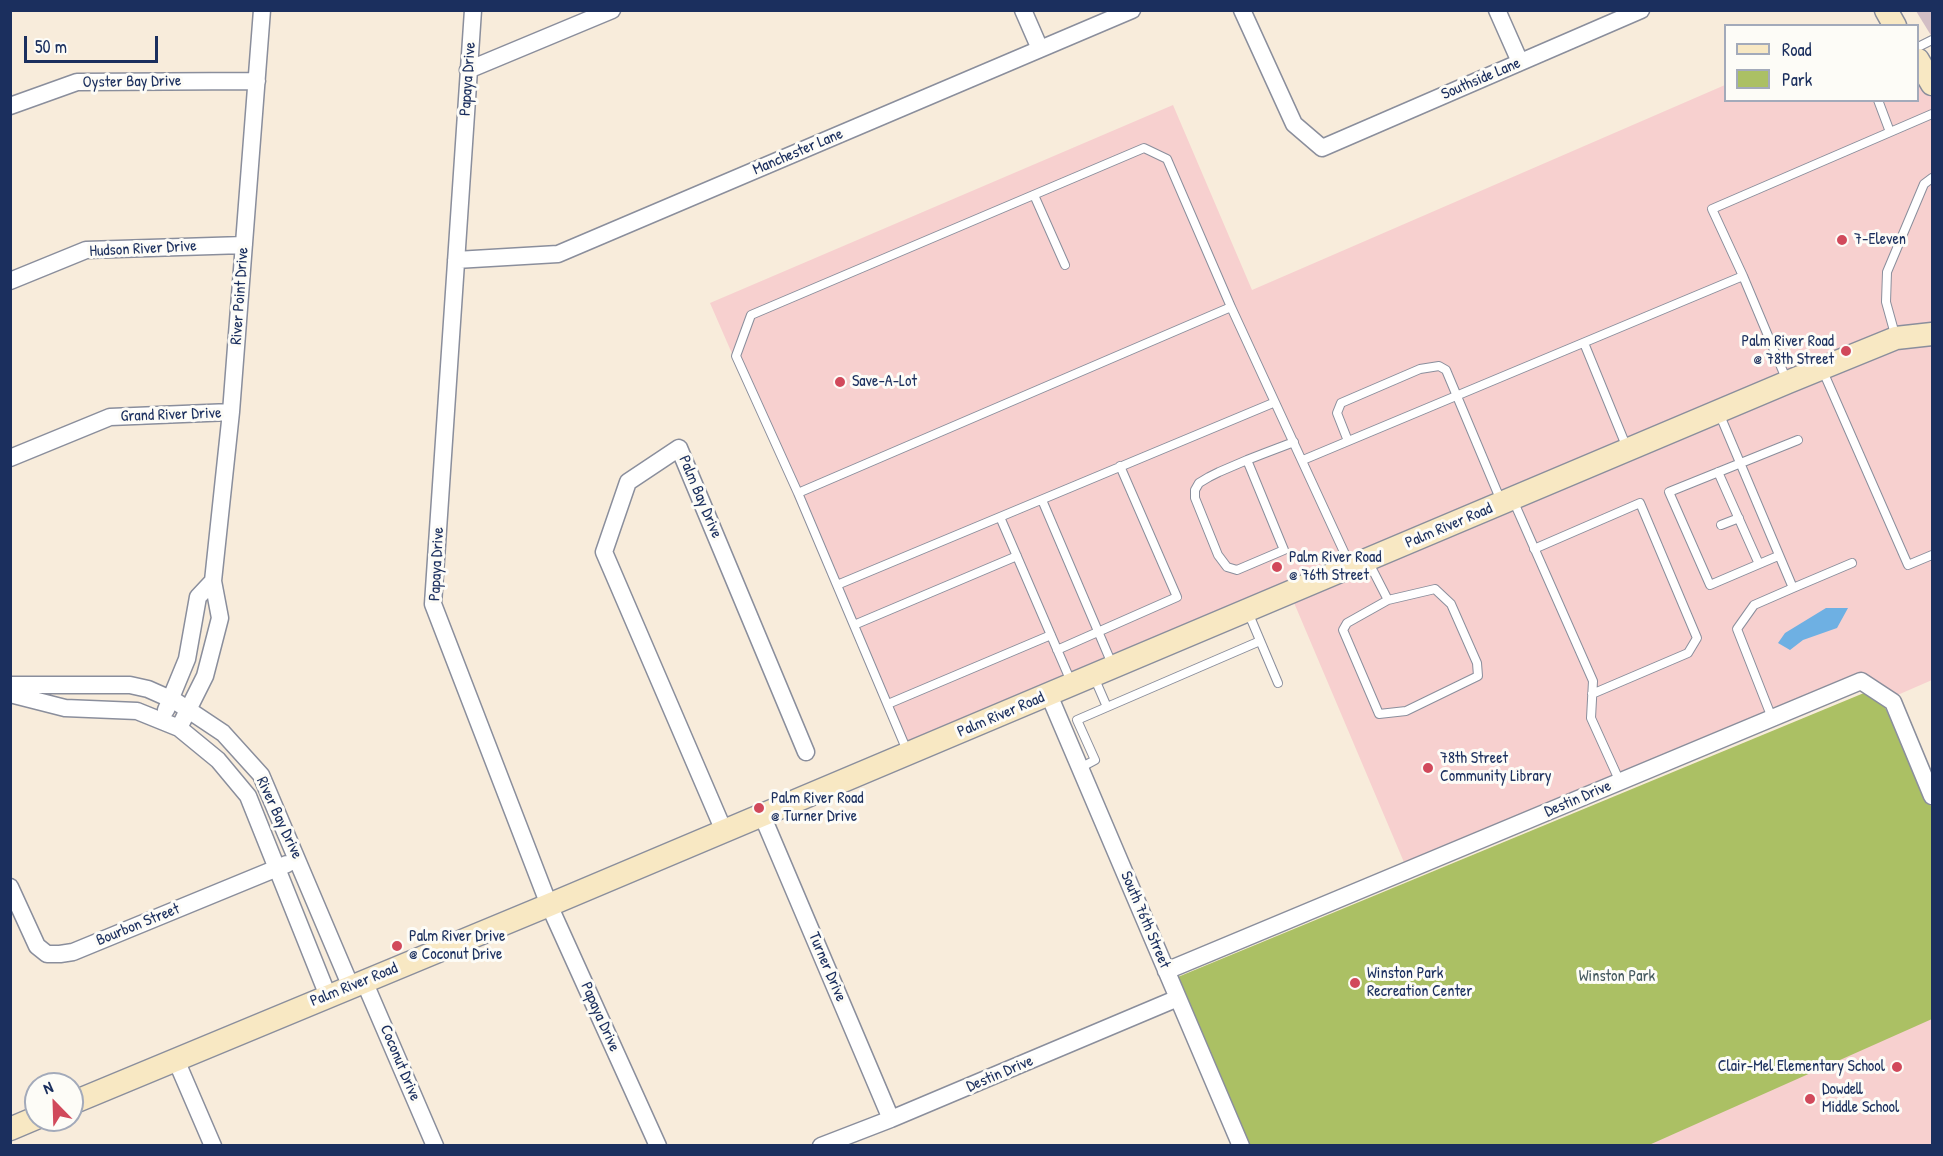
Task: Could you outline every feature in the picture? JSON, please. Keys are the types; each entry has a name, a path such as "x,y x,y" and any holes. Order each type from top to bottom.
{"street":[{"name":"River Point Drive","path":"179,728 205,676 220,618 213,581 231,412 262,10"},
{"name":"Papaya Drive","path":"473,10 433,604 549,905 658,1146"},
{"path":"468,70 612,10"},
{"path":"1023,10 1040,49"},
{"name":"Manchester Lane","path":"456,261 558,254 1132,10"},
{"name":"Southside Lane","path":"1242,10 1294,124 1322,148 1641,10"},
{"path":"1497,10 1520,63"},
{"path":"1919,63 1932,84"},
{"name":"Oyster Bay Drive","path":"10,106 77,82 257,81"},
{"name":"Hudson River Drive","path":"10,280 86,250 244,245"},
{"name":"Palm River Road","path":"84,1098 909,754 1788,382 1896,339 1932,334"},
{"name":"Grand River Drive","path":"10,458 110,417 231,412"},
{"name":"Palm Bay Drive","path":"723,831 604,552 627,482 679,448 806,752"},
{"name":"River Point Drive","path":"161,721 187,659 198,597 213,581"},
{"name":"Destin Drive","path":"1166,971 1861,681 1893,702 1932,796"},
{"name":"River Bay Drive","path":"10,685 130,685 148,689 188,709 223,733 261,776 358,984"},
{"name":"River Bay Drive","path":"10,694 65,708 137,711 179,728 218,760 248,796 328,996"},
{"name":"South 76th Street","path":"1049,695 1070,724 1080,768 1241,1146"},
{"name":"Turner Drive","path":"762,815 891,1119"},
{"name":"Bourbon Street","path":"10,887 37,946 47,954 60,954 73,952 298,859"},
{"name":"Coconut Drive","path":"358,984 435,1146"},
{"name":"Destin Drive","path":"821,1146 891,1119 1178,998"},
{"path":"176,1060 213,1146"},
{"path":"10,1129 24,1123"}],"lane":[{"path":"1879,102 1890,132"},
{"path":"1788,382 1712,209 1932,114"},
{"path":"909,754 798,493 736,356 751,315 1144,148 1167,159 1273,403 1360,564 1388,600"},
{"path":"1896,339 1886,302 1887,272 1924,184 1932,178"},
{"path":"1034,195 1065,265"},
{"path":"1303,460 1743,276"},
{"path":"798,493 1231,307"},
{"path":"1584,343 1628,451"},
{"path":"1348,441 1337,413 1341,404 1420,369 1439,366 1446,370 1508,502 1534,549 1593,681 1591,718 1620,782"},
{"path":"1821,369 1908,565 1932,555"},
{"path":"837,585 1273,403"},
{"path":"1719,413 1793,588"},
{"path":"1778,556 1710,585 1692,537 1669,492 1798,440"},
{"path":"1247,460 1284,550 1237,570 1227,567 1218,555 1195,498 1195,490 1199,483 1209,477 1247,460 1294,442"},
{"path":"1058,650 1177,597 1120,466"},
{"path":"1718,472 1759,564"},
{"path":"1042,500 1099,633 1107,707"},
{"path":"1534,549 1640,503 1697,638 1688,653 1592,694"},
{"path":"1000,517 1072,685"},
{"path":"1720,525 1739,518"},
{"path":"854,625 1017,556"},
{"path":"1772,718 1737,629 1754,605 1852,563"},
{"path":"1435,589 1451,603 1478,663 1478,676 1406,711 1379,714 1343,630 1347,623 1388,600 1435,589"},
{"path":"1248,611 1278,683"},
{"path":"888,704 1051,635"},
{"path":"1070,724 1260,641"}],"shaded area":[{"path":"1916,11 1932,11 1932,37"},
{"path":"1919,57 1932,81 1932,327 905,751 710,303 1173,105 1252,290 1724,85 1724,102 1919,102"},
{"path":"1932,337 1932,680 1893,697 1860,677 1406,867 1292,598 1897,341"},
{"name":"Dowdell Middle School","path":"1932,1013 1932,1145 1633,1146"}],"green space":[{"name":"Winston Park","path":"1876,688 1932,808 1932,1019 1649,1145 1240,1145 1173,979"}],"water":[{"path":"1826,608 1848,608 1837,628 1803,640 1790,650 1778,643 1785,633"}],"place":[{"name":"7-Eleven","path":"1842,240"},
{"name":"Palm River Road @ 78th Street","path":"1846,351"},
{"name":"Save-A-Lot","path":"840,382"},
{"name":"Palm River Road @ 76th Street","path":"1277,567"},
{"name":"78th Street Community Library","path":"1428,768"},
{"name":"Palm River Road @ Turner Drive","path":"759,808"},
{"name":"Palm River Drive @ Coconut Drive","path":"397,946"},
{"name":"Winston Park Recreation Center","path":"1355,983"},
{"name":"Clair-Mel Elementary School","path":"1897,1067"},
{"name":"Dowdell Middle School","path":"1810,1099"}]}
